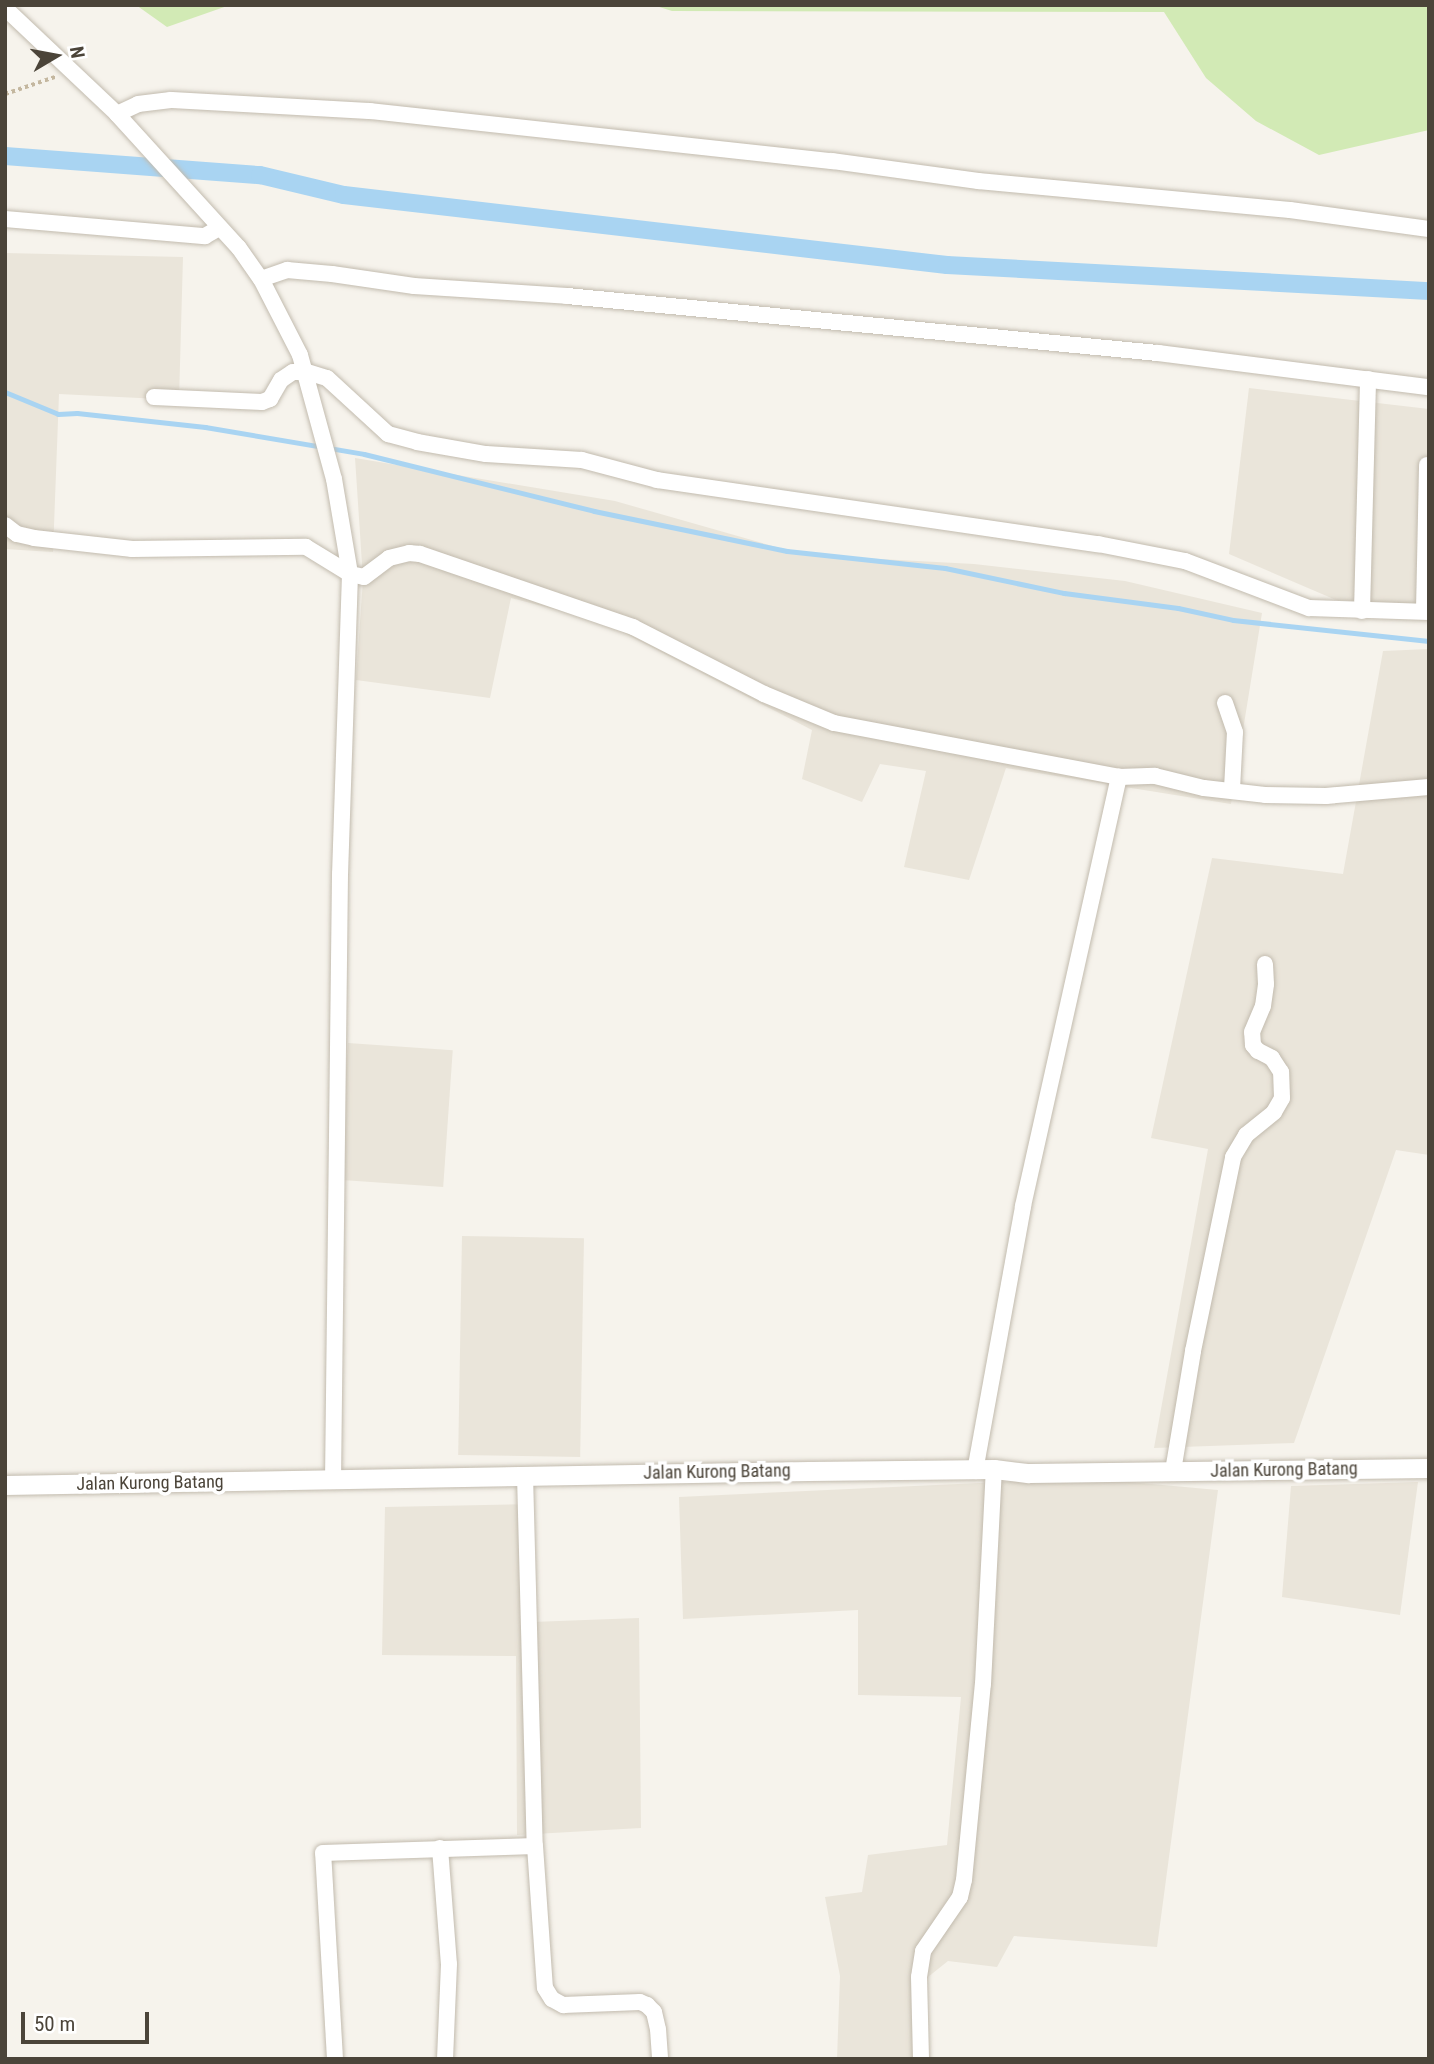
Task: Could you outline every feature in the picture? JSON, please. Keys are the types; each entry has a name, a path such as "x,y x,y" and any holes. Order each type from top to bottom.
{"street":[{"path":"5,8 117,114 239,248 261,279 307,372 323,429 350,574 340,874 333,1479"},
{"path":"117,114 138,104 171,100 370,111 832,161 978,181 1290,210 1429,229"},
{"path":"5,219 205,236 216,224"},
{"path":"261,279 287,270 321,273 414,286 567,296 1158,353 1429,387"},
{"path":"154,397 262,402 270,399 281,380 293,372 307,372 327,378 388,434 417,442 486,454 582,460 657,481 1098,544 1185,561 1309,608 1362,611 1426,611 1427,465"},
{"path":"1362,611 1368,379"},
{"path":"5,525 17,534 34,538 132,549 306,547 350,574 364,577 389,558 409,553 421,554 633,627 764,694 834,723 1119,777 1155,776 1204,788 1265,795 1326,796 1429,787"},
{"path":"1225,703 1235,732 1232,790"},
{"path":"921,2059 919,1977 923,1951 960,1897 964,1880 984,1684 984,1470 1023,1206 1119,777"},
{"path":"1172,1471 1193,1351 1233,1157 1246,1135 1268,1118 1282,1098 1281,1072 1272,1058 1258,1051 1253,1045 1252,1032 1263,1006 1265,964"},
{"name":"Jalan Kurong Batang","path":"5,1485 525,1475 1429,1468"},
{"path":"525,1475 535,1846 545,1988 552,1999 564,2005 640,2002 647,2005 654,2012 659,2029 660,2059"},
{"path":"335,2059 324,1853 535,1846"},
{"path":"440,1848 449,1964 445,2059"}],"path":[{"path":"5,93 74,71"}],"shaded area":[{"path":"5,253 183,257 179,400 59,394 53,552 5,549"},
{"path":"1249,388 1429,409 1429,606 1336,600 1229,554"},
{"path":"355,458 615,501 804,555 974,564 1125,581 1262,613 1231,804 1006,768 969,880 904,867 926,771 880,764 862,802 802,779 812,730 601,621 511,598 490,698 356,680 363,579"},
{"path":"1429,649 1429,1155 1396,1150 1294,1443 1154,1448 1208,1149 1151,1138 1212,858 1343,874 1383,651"},
{"path":"348,1043 453,1050 443,1187 338,1180"},
{"path":"462,1236 584,1238 580,1457 458,1455"},
{"path":"1085,1478 1218,1490 1157,1947 1014,1936 997,1967 948,1961 918,1985 922,2059 837,2059 840,1976 825,1897 862,1892 868,1855 947,1845 961,1697 858,1695 858,1610 683,1619 679,1497"},
{"path":"1418,1482 1400,1615 1282,1597 1291,1486"},
{"path":"530,1504 532,1622 639,1618 641,1828 517,1835 516,1656 382,1655 385,1507"}],"green space":[{"path":"136,5 230,5 167,27"},
{"path":"653,5 1429,5 1429,130 1319,155 1256,121 1206,78 1164,12 672,11"}],"waterway":[{"path":"5,156 260,175 344,195 947,265 1429,291"},
{"path":"5,392 58,414 77,413 205,427 364,454 594,511 787,551 945,568 1064,593 1178,608 1233,620 1429,641"}]}
